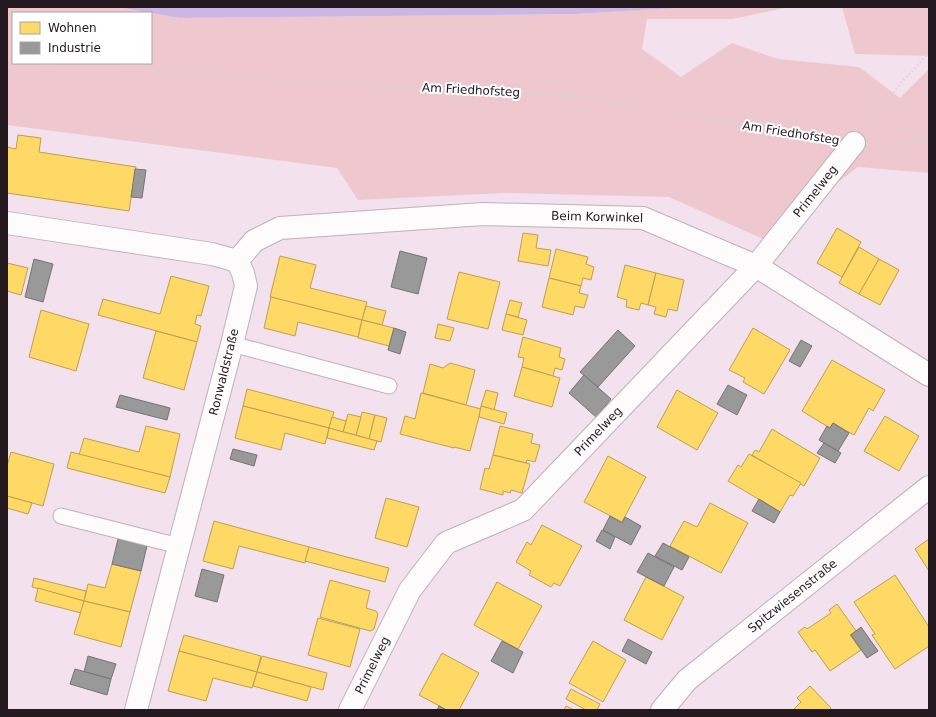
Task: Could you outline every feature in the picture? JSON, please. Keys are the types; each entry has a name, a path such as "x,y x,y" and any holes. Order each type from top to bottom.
{"street":[{"name":"Primelweg","path":"350,710 410,590 446,543 523,510 756,266 854,143"},
{"name":"Beim Korwinkel","path":"237,261 254,241 280,228 483,214 643,218 756,266 929,375"},
{"path":"7,223 212,254 237,261"},
{"name":"Ronwaldstraße","path":"136,710 246,286 243,273 237,261"},
{"name":"Spitzwiesenstraße","path":"662,710 687,680 929,486"}],"lane":[{"path":"232,344 389,386"},
{"path":"61,516 179,546"}],"path":[{"path":"854,143 900,83 929,53"},
{"name":"Am Friedhofsteg","path":"7,65 580,96 882,148 929,137"}],"shaded area":[{"path":"7,7 119,7 147,12 12,12 12,64 152,64 152,13 181,18 579,14 682,7 789,7 733,19 647,19 642,49 681,77 732,43 778,59 859,67 900,98 929,69 929,173 858,167 763,239 669,197 504,193 358,200 337,168 7,125"},
{"path":"118,7 690,7 576,14 180,18"},
{"path":"842,7 929,7 929,56 855,54"}],"building: Wohnen":[{"path":"18,135 41,138 39,152 136,167 129,211 7,193 7,147 16,149"},
{"path":"837,228 861,242 842,277 817,263"},
{"path":"523,233 538,235 536,248 551,250 548,266 518,261"},
{"path":"859,247 879,259 859,294 839,283"},
{"path":"556,249 588,257 586,264 594,267 591,280 583,278 581,286 549,278"},
{"path":"280,256 316,265 310,288 367,302 362,320 270,297"},
{"path":"879,259 899,270 880,305 859,294"},
{"path":"7,263 28,268 21,295 7,291"},
{"path":"625,265 656,273 648,305 641,303 639,310 626,307 627,300 617,297"},
{"path":"459,272 500,282 488,329 447,319"},
{"path":"656,273 684,280 677,311 668,309 666,317 654,314 656,307 648,305"},
{"path":"171,276 209,286 201,316 197,315 195,324 201,326 197,342 98,315 103,299 160,314"},
{"path":"549,278 581,286 579,293 588,295 584,308 575,306 573,315 542,307"},
{"path":"271,297 362,320 358,337 298,322 295,336 264,328"},
{"path":"510,300 522,303 518,317 506,314"},
{"path":"366,306 386,311 382,325 362,320"},
{"path":"41,310 89,324 76,371 29,357"},
{"path":"506,314 527,320 523,335 502,330"},
{"path":"362,320 394,328 389,346 358,338"},
{"path":"438,324 454,328 450,341 435,338"},
{"path":"753,328 790,350 764,394 743,382 745,378 729,370"},
{"path":"156,331 197,342 184,390 143,378"},
{"path":"523,337 561,348 559,357 565,359 562,370 555,368 553,376 522,367 524,358 518,357"},
{"path":"832,360 885,390 873,411 869,408 854,435 833,423 830,428 802,411"},
{"path":"450,363 475,370 466,405 423,393 430,364 443,368"},
{"path":"522,367 560,378 552,407 514,396"},
{"path":"247,389 334,412 329,428 243,406"},
{"path":"486,390 498,393 494,410 481,406"},
{"path":"677,390 718,413 697,450 657,427"},
{"path":"421,393 481,409 470,451 400,434 405,416 415,419"},
{"path":"243,406 329,428 325,444 285,433 281,450 235,438"},
{"path":"481,406 507,413 504,424 479,417"},
{"path":"362,412 375,415 369,439 356,435"},
{"path":"348,414 361,417 356,435 343,432"},
{"path":"375,415 387,418 381,442 369,439"},
{"path":"885,416 919,436 899,471 864,451"},
{"path":"332,417 346,421 343,432 329,428"},
{"path":"146,426 180,434 170,477 79,455 84,438 139,452"},
{"path":"500,426 533,434 531,443 540,445 535,462 527,460 526,463 493,455"},
{"path":"329,428 377,441 374,450 327,438"},
{"path":"772,429 820,458 804,486 752,455 755,450 759,452"},
{"path":"11,452 54,464 43,506 7,496 7,466"},
{"path":"71,452 170,477 165,493 67,468"},
{"path":"749,454 801,483 793,496 790,495 780,512 728,481 738,465 741,467"},
{"path":"493,455 530,464 522,493 511,490 510,493 503,491 503,495 480,489 485,468 489,469"},
{"path":"608,456 646,477 622,522 584,502"},
{"path":"7,496 32,503 28,514 7,508"},
{"path":"386,498 419,507 407,547 375,538"},
{"path":"710,503 748,523 721,573 670,546 684,521 697,527"},
{"path":"214,521 309,547 305,563 239,546 233,569 203,561"},
{"path":"542,525 582,546 560,586 554,583 551,587 529,575 531,571 516,562 527,542 531,545"},
{"path":"929,539 929,571 915,549"},
{"path":"309,547 389,568 385,582 305,561"},
{"path":"112,564 141,571 130,612 84,601 88,584 105,588"},
{"path":"895,575 929,627 929,646 895,669 872,635 875,634 854,602"},
{"path":"646,577 684,597 662,640 624,620"},
{"path":"34,578 86,591 84,601 32,587"},
{"path":"330,580 370,591 366,608 376,611 378,614 374,629 370,631 320,617"},
{"path":"497,582 542,606 518,649 474,625"},
{"path":"38,588 84,601 81,613 35,601"},
{"path":"84,601 130,612 121,647 74,634"},
{"path":"837,604 856,631 850,635 861,650 830,671 815,650 812,652 798,632 805,627 807,629 831,613 829,610"},
{"path":"318,618 360,629 350,667 308,655"},
{"path":"184,635 261,656 257,672 179,651"},
{"path":"593,641 626,660 603,702 569,683"},
{"path":"179,651 257,672 252,688 213,678 206,701 168,691"},
{"path":"442,653 479,673 459,710 447,710 419,695"},
{"path":"262,656 327,673 323,690 257,672"},
{"path":"257,672 311,687 307,701 253,686"},
{"path":"810,686 831,708 830,710 793,710 801,702 797,698"},
{"path":"571,689 600,704 597,710 586,710 566,699"},
{"path":"566,706 574,710 564,710"}],"building: Industrie":[{"path":"135,169 146,170 142,198 131,197"},
{"path":"400,251 427,258 418,294 391,287"},
{"path":"34,259 53,264 43,302 25,297"},
{"path":"394,328 406,332 400,354 388,350"},
{"path":"618,330 635,346 598,387 580,372"},
{"path":"801,340 812,346 800,367 789,361"},
{"path":"584,375 611,399 596,417 569,393"},
{"path":"728,385 747,395 737,415 717,404"},
{"path":"120,395 170,408 167,420 116,407"},
{"path":"833,423 849,433 838,451 819,440 827,426 830,428"},
{"path":"824,443 841,453 835,463 817,453"},
{"path":"233,449 257,455 254,466 230,459"},
{"path":"759,499 780,512 774,523 752,511"},
{"path":"610,516 622,523 625,517 641,526 631,545 603,530"},
{"path":"602,530 615,537 610,549 596,541"},
{"path":"118,539 147,546 141,571 112,564"},
{"path":"663,543 689,557 682,570 655,556"},
{"path":"648,553 674,567 664,586 637,572"},
{"path":"202,569 224,575 217,602 195,596"},
{"path":"861,627 878,651 867,658 851,635"},
{"path":"628,639 652,652 646,664 622,651"},
{"path":"502,641 523,652 513,673 491,661"},
{"path":"88,656 116,664 111,679 84,672"},
{"path":"75,669 111,679 107,695 70,684"},
{"path":"439,706 446,710 437,710"}]}
